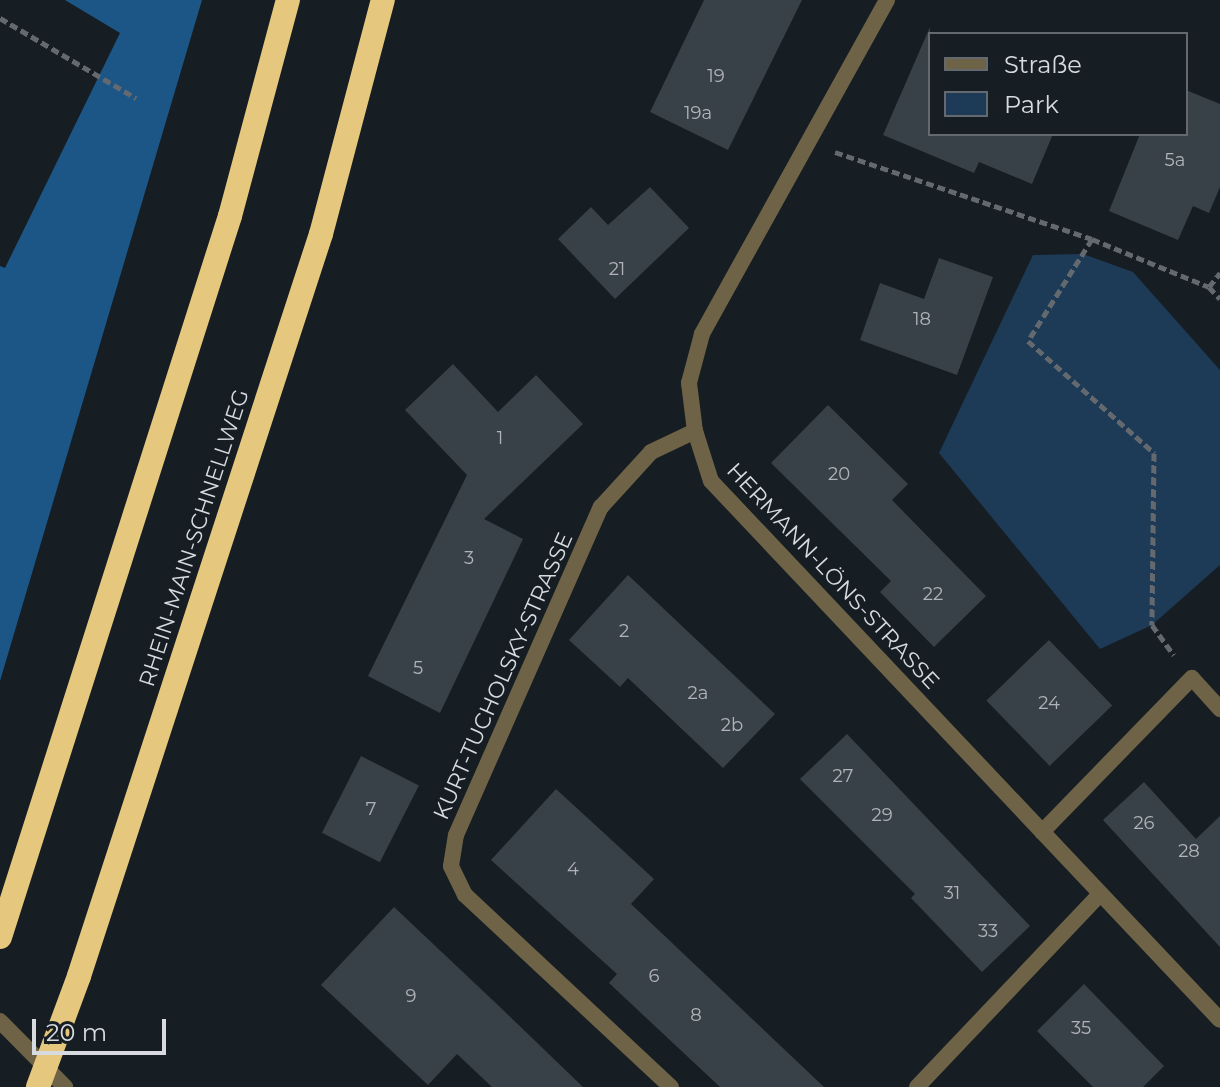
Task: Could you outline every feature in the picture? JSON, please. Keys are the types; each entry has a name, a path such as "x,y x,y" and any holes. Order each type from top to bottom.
{"highway":[{"path":"3,930 230,216 288,0"},
{"name":"RHEIN-MAIN-SCHNELLWEG","path":"38,1087 79,976 321,234 383,0"}],"street":[{"name":"HERMANN-LÖNS-STRASSE","path":"887,0 702,334 689,383 695,431 711,481 1220,1020"},
{"name":"KURT-TUCHOLSKY-STRASSE","path":"671,1087 465,895 451,866 456,835 601,507 651,452 695,431"},
{"path":"1042,832 1192,678 1220,709"},
{"path":"917,1087 1100,894"},
{"path":"0,1021 65,1087"}],"path":[{"path":"0,18 136,98"},
{"path":"810,139 848,159 1092,239 1209,287 1220,299"},
{"path":"1092,239 1028,341 1154,453 1152,625 1192,678"},
{"path":"1209,287 1220,273"}],"green space":[{"path":"1083,254 1133,272 1220,370 1220,565 1152,625 1100,649 939,453 1033,255"}],"shaded area":[{"path":"65,0 202,0 0,681 0,266 5,268 120,33"}],"building":[{"path":"704,0 802,0 728,150 650,112"},
{"path":"930,27 928,136 1052,136 1032,184 979,162 974,173 883,135"},
{"path":"1188,91 1220,104 1220,187 1209,213 1193,206 1178,240 1109,211 1139,136 1188,136"},
{"path":"650,187 689,228 615,299 558,239 591,207 608,225"},
{"path":"939,258 993,277 957,375 860,340 880,283 924,299"},
{"path":"453,364 498,412 536,375 583,424 484,519 523,539 440,713 368,676 467,475 405,410"},
{"path":"828,405 908,484 892,500 986,596 934,647 880,592 891,581 771,463"},
{"path":"628,575 775,714 723,768 628,678 620,687 569,640"},
{"path":"1049,640 1112,705 1050,766 986,700"},
{"path":"847,734 1030,926 982,972 911,898 915,894 800,779"},
{"path":"361,756 419,786 380,862 322,833"},
{"path":"1144,782 1196,839 1220,816 1220,947 1103,820"},
{"path":"556,789 654,879 631,904 824,1087 720,1087 609,983 617,974 491,860"},
{"path":"394,907 583,1087 492,1087 457,1054 428,1085 321,985"},
{"path":"1084,984 1164,1066 1143,1087 1093,1087 1037,1031"}]}
